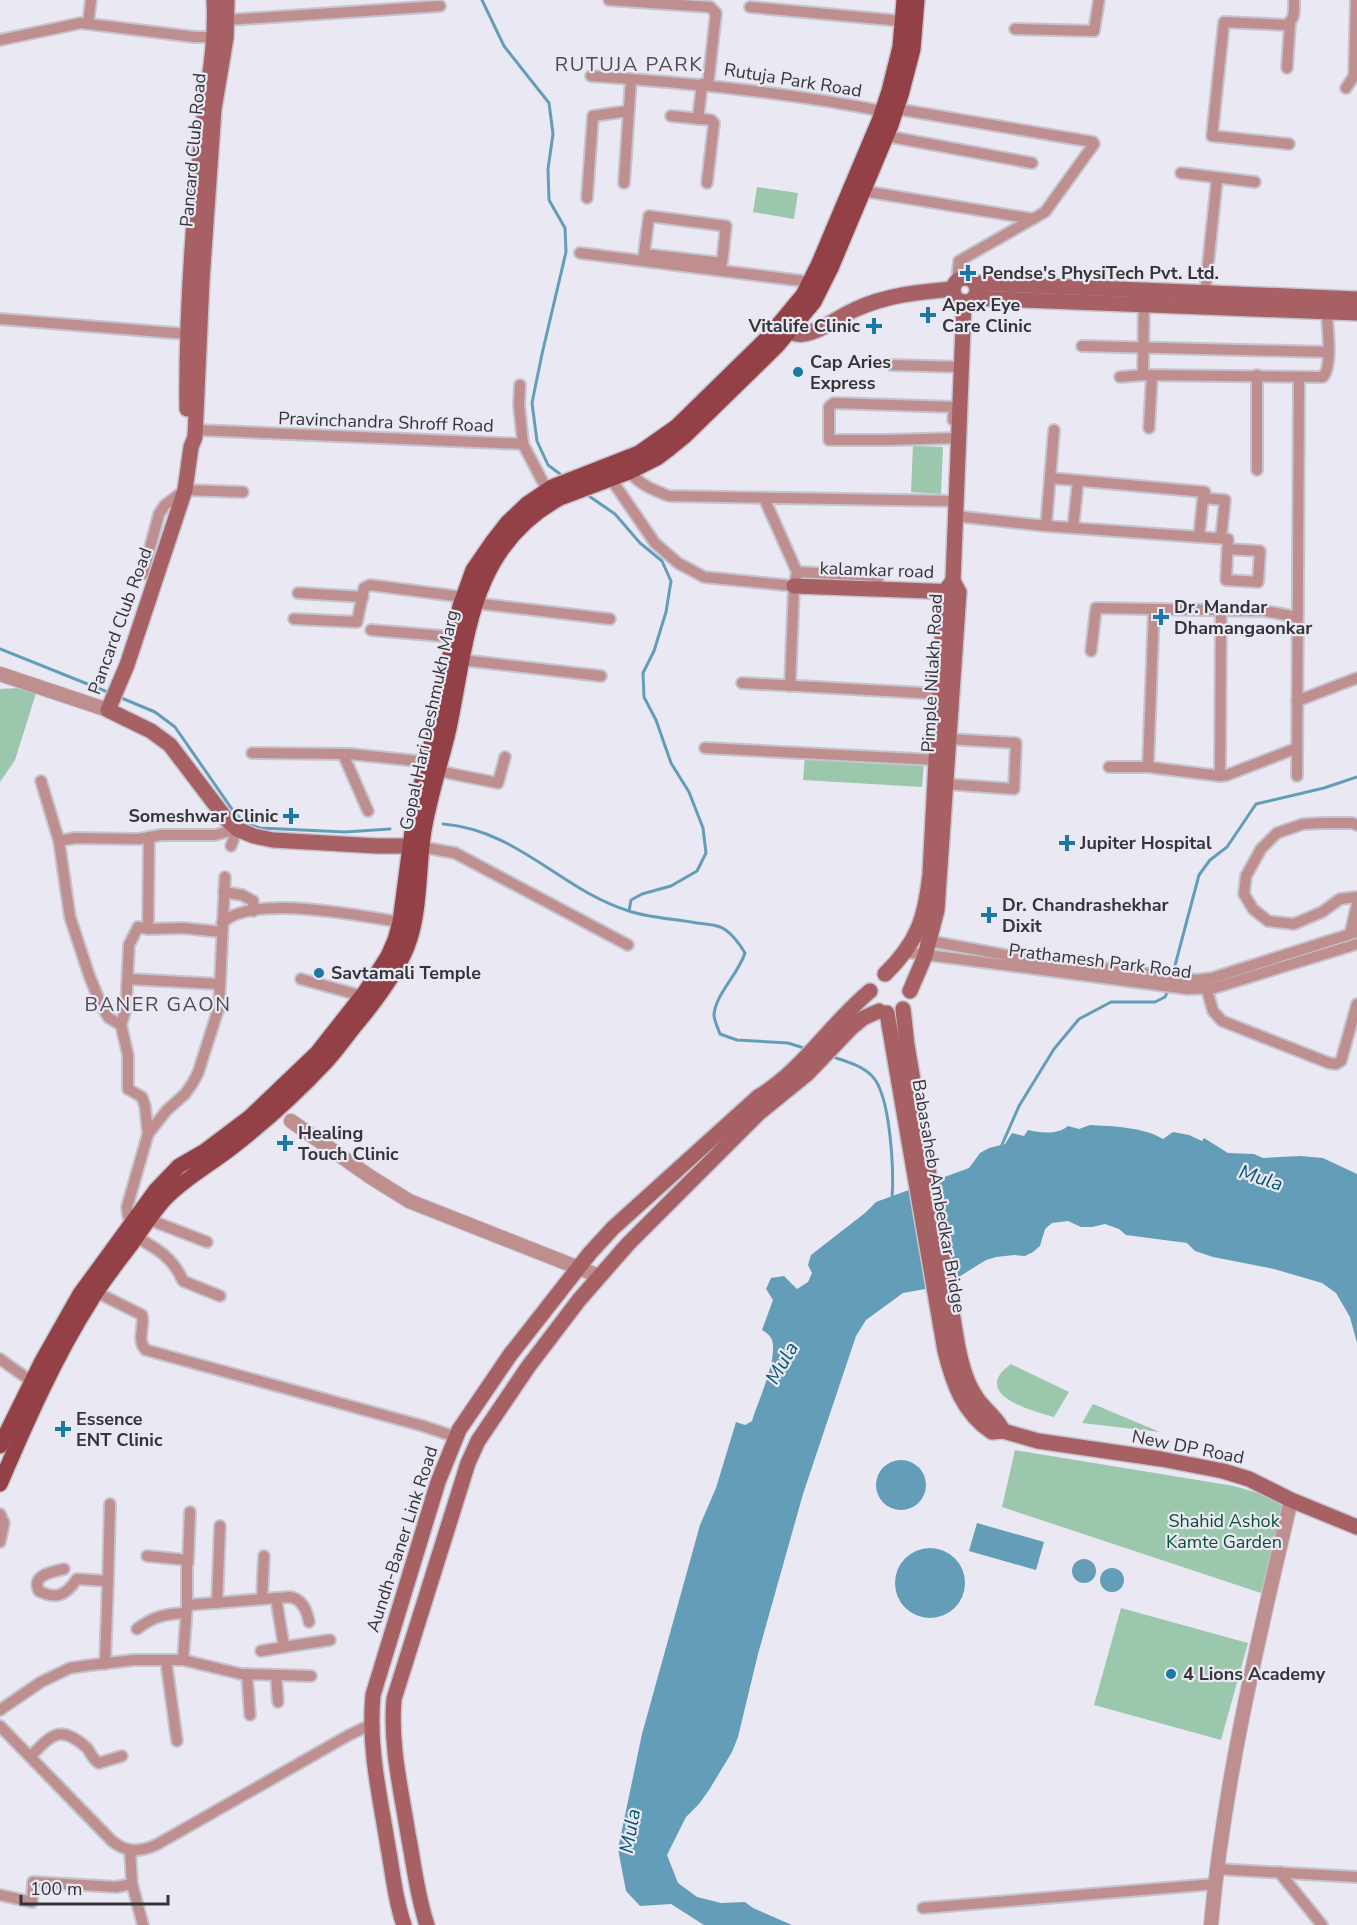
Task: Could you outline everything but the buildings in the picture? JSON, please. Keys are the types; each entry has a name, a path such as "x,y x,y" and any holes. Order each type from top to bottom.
{"main road":[{"name":"Pancard Club Road","path":"214,0 220,38 202,280 196,430 191,447 186,490 127,665 109,708 152,731 170,745 227,820 237,829 273,840 416,846"},
{"name":"Pancard Club Road","path":"191,447 187,436 187,334 194,209 220,38 227,20 226,0"},
{"name":"Gopal Hari Deshmukh Marg","path":"582,482 611,479 629,472 657,458 685,436 785,328 831,268 886,136 904,0"},
{"name":"Gopal Hari Deshmukh Marg","path":"805,303 811,282 889,110 913,49 917,0"},
{"path":"785,328 803,335 815,331 852,310 882,299 908,292 955,285 966,278 971,295 956,438 952,588"},
{"path":"955,285 956,298 971,295 1144,298 1327,305 1357,300"},
{"path":"1144,298 1205,294 1327,305 1357,313"},
{"name":"Gopal Hari Deshmukh Marg","path":"432,767 454,637 468,600 516,532 553,492 582,482 657,442 785,328"},
{"name":"kalamkar road","path":"795,579 877,590 952,588"},
{"name":"Pimple Nilakh Road","path":"885,974 914,938 926,908 940,694 952,588"},
{"name":"Pimple Nilakh Road","path":"910,991 928,949 939,892 949,739 952,588"},
{"name":"Gopal Hari Deshmukh Marg","path":"0,1484 52,1370 96,1293 141,1226 156,1190 175,1170 271,1106 331,1056 376,1000 400,962 408,945 413,924 415,809 432,767 462,660 468,600"},
{"name":"Gopal Hari Deshmukh Marg","path":"271,1106 362,996 388,956 396,940 416,846"},
{"path":"427,1925 417,1884 394,1748 392,1725 394,1699 459,1489 478,1441 528,1367 599,1276 759,1105 802,1070 832,1038 854,1004 870,991 875,980 885,974 898,975 908,984 910,991 903,1010 900,1046"},
{"path":"870,991 873,1004 883,1012 900,1046"},
{"path":"832,1038 863,1018 883,1012 897,1013 903,1010"},
{"name":"Babasaheb Ambedkar Bridge","path":"900,1046 952,1350"},
{"name":"Aundh-Baner Link Road","path":"404,1925 395,1888 374,1762 370,1725 373,1695 438,1482 456,1437 510,1355 578,1268 613,1228 759,1105"},
{"name":"Gopal Hari Deshmukh Marg","path":"0,1446 31,1382 80,1293 141,1226"},
{"name":"New DP Road","path":"952,1350 953,1381 966,1406 992,1432 1003,1431 1038,1441 1214,1469 1249,1479 1291,1500 1357,1527"},
{"path":"370,1725 392,1725"}],"street":[{"path":"88,24 90,0"},
{"path":"609,0 714,9 716,13 698,119"},
{"path":"1015,28 1094,31 1099,0"},
{"path":"1288,144 1212,136 1224,21 1285,25 1294,17 1294,0"},
{"path":"1346,88 1354,76 1356,0"},
{"path":"227,20 440,6"},
{"path":"750,7 902,21"},
{"path":"1287,68 1290,22"},
{"path":"0,40 81,23 220,38"},
{"name":"Rutuja Park Road","path":"591,76 705,84 1094,142 1049,213 1033,219"},
{"path":"624,183 631,79"},
{"path":"587,198 593,116 628,111"},
{"path":"671,116 711,120 716,125 707,183"},
{"path":"886,136 1032,163"},
{"path":"1181,173 1255,182"},
{"path":"1205,294 1217,179"},
{"path":"863,191 1033,219"},
{"path":"580,253 690,263 722,263 726,226 649,216 644,254 690,263 811,282"},
{"path":"955,285 958,261 1033,219"},
{"path":"1144,298 1144,348 1149,428"},
{"path":"1120,377 1257,375 1299,378 1323,376 1327,372 1327,305"},
{"path":"0,319 187,334"},
{"path":"1082,346 1328,352"},
{"path":"891,365 962,367"},
{"path":"1257,375 1257,470"},
{"path":"1297,776 1299,378"},
{"path":"520,386 519,405 523,444 553,492"},
{"path":"834,403 954,407 956,438 829,440 829,407 834,403"},
{"name":"Pravinchandra Shroff Road","path":"196,430 523,444"},
{"path":"1046,526 1054,430"},
{"path":"629,472 638,482 669,496 955,501"},
{"path":"1050,478 1205,492"},
{"path":"611,479 655,543 678,563 704,577 795,579"},
{"path":"1073,528 1078,481"},
{"path":"143,574 159,514 165,505 186,490 243,492"},
{"path":"764,498 795,579 790,686"},
{"path":"1199,537 1203,498 1225,500 1221,538"},
{"path":"955,516 1046,526 1221,538 1228,539 1228,549"},
{"path":"294,619 353,624 358,620 364,588 370,585 610,619"},
{"path":"298,593 363,597"},
{"path":"1091,651 1096,608 1265,611 1297,617"},
{"path":"1148,767 1154,609"},
{"path":"1220,776 1221,611"},
{"path":"371,630 454,637"},
{"path":"462,660 601,676"},
{"path":"0,674 109,708"},
{"path":"1297,701 1357,678"},
{"path":"742,683 940,694"},
{"path":"946,784 1014,789 1016,743 949,739"},
{"path":"705,748 936,760"},
{"path":"1109,767 1148,767 1220,776 1297,748"},
{"path":"252,753 343,754 432,767 498,783 505,757"},
{"path":"343,754 368,811"},
{"path":"41,781 59,842 70,917 89,975 109,1018 122,1025"},
{"path":"1357,825 1304,824 1277,833 1261,849 1246,876 1244,894 1253,909 1268,921 1294,924 1322,912 1340,899 1357,897"},
{"path":"59,842 75,838 139,839 183,834 215,835 237,829"},
{"path":"231,846 237,829"},
{"path":"148,929 149,837"},
{"path":"416,846 456,853 628,945"},
{"path":"148,1134 167,1110 185,1094 198,1073 219,1007 225,877"},
{"path":"224,892 248,897 253,901 253,911"},
{"path":"1354,933 1357,904"},
{"path":"220,1296 183,1281 178,1268 168,1256 141,1226 128,1216 127,1207 148,1134 142,1096 128,1089 128,1055 122,1025 126,1008 129,945 138,927 148,929 222,928 234,915 253,911 309,908 400,922"},
{"name":"Prathamesh Park Road","path":"914,938 928,949 1175,988 1205,984 1354,933"},
{"name":"Prathamesh Park Road","path":"905,952 928,949 1016,957 1191,980 1214,988 1357,944"},
{"path":"128,979 219,984"},
{"path":"301,979 362,996"},
{"path":"1205,984 1213,1011 1222,1021 1336,1064 1341,1060 1345,1049 1357,1004"},
{"path":"1345,1049 1357,1052"},
{"path":"271,1106 288,1113 291,1121 409,1201 599,1276"},
{"path":"141,1226 207,1242"},
{"path":"96,1293 142,1315 141,1343 146,1350 456,1437"},
{"path":"0,1359 31,1382"},
{"path":"1211,1925 1216,1869 1248,1689 1291,1500"},
{"path":"105,1664 110,1504"},
{"path":"183,1660 190,1512"},
{"path":"0,1514 4,1523 0,1542"},
{"path":"217,1603 220,1526"},
{"path":"147,1556 184,1559 188,1563"},
{"path":"262,1599 264,1556"},
{"path":"64,1569 45,1573 36,1586 39,1591 45,1594 60,1595 66,1593 77,1579 108,1581"},
{"path":"276,1598 284,1647"},
{"path":"137,1629 150,1619 187,1609 217,1603 276,1598 297,1599 304,1607 309,1622"},
{"path":"261,1651 330,1640"},
{"path":"0,1710 41,1682 70,1668 134,1660 183,1660 247,1674 311,1676"},
{"path":"166,1660 177,1741"},
{"path":"247,1674 250,1715"},
{"path":"276,1675 278,1702"},
{"path":"0,1726 112,1841 130,1851 143,1851 370,1725"},
{"path":"31,1756 47,1739 58,1733 68,1734 88,1749 95,1761 99,1763 122,1756"},
{"path":"130,1851 132,1884 143,1925"},
{"path":"1216,1869 1357,1878"},
{"path":"1279,1872 1322,1925"},
{"path":"0,1895 32,1902 33,1882 116,1887 132,1884"},
{"path":"923,1908 1215,1884"}],"green space":[{"path":"757,187 798,193 794,219 753,212"},
{"path":"913,446 943,447 941,494 911,492"},
{"path":"38,687 15,760 0,782 0,689"},
{"path":"805,755 924,761 922,787 803,780"},
{"path":"1011,1364 1069,1392 1054,1417 1020,1406 1000,1392 997,1384 1000,1375"},
{"path":"1093,1404 1160,1432 1082,1423"},
{"name":"Shahid Ashok Kamte Garden","path":"1015,1450 1234,1486 1285,1501 1261,1593 1002,1507"},
{"name":"4 Lions Academy","path":"1121,1608 1248,1643 1221,1740 1094,1705"}],"water":[{"name":"Mula","path":"1090,1125 1137,1130 1163,1139 1173,1132 1189,1135 1202,1141 1204,1138 1228,1153 1254,1154 1263,1158 1300,1156 1323,1158 1357,1174 1357,1343 1350,1317 1336,1293 1322,1283 1274,1269 1213,1257 1195,1251 1187,1243 1126,1235 1119,1229 1105,1224 1081,1227 1068,1221 1052,1223 1045,1229 1040,1246 1025,1256 1014,1255 986,1260 957,1278 931,1288 903,1293 866,1320 856,1336 803,1494 758,1654 738,1737 732,1752 709,1790 686,1817 667,1855 678,1883 697,1897 721,1903 745,1902 753,1908 792,1925 704,1925 671,1904 640,1906 626,1891 618,1849 642,1734 700,1525 716,1488 736,1422 745,1425 752,1421 770,1369 772,1340 762,1330 773,1300 766,1289 771,1278 784,1276 797,1289 808,1282 812,1273 808,1265 811,1255 876,1202 969,1168 980,1153 1005,1144 1012,1133 1024,1136 1028,1130 1049,1133 1068,1126 1079,1129"},
{"path":"896,1460 906,1460 919,1467 926,1480 926,1490 919,1503 906,1510 896,1510 887,1506 880,1499 876,1490 876,1480 880,1471 887,1464"},
{"path":"977,1523 1044,1542 1036,1570 969,1551"},
{"path":"930,1548 943,1551 955,1558 962,1570 965,1583 962,1596 955,1608 943,1615 930,1618 917,1615 905,1608 898,1596 895,1583 898,1570 905,1558 917,1551"},
{"path":"1084,1559 1093,1562 1096,1571 1093,1580 1084,1583 1075,1580 1072,1571 1075,1562"},
{"path":"1112,1568 1121,1571 1124,1580 1121,1589 1112,1592 1103,1589 1100,1580 1103,1571"}],"waterway":[{"path":"482,0 504,46 549,103 553,134 548,169 549,200 565,228 566,252 532,403 537,441 548,465 564,477"},
{"path":"586,494 615,514 640,543 662,561 671,581 666,612 654,651 643,673 644,697 656,720 671,763 689,792 703,828 706,853 697,871 671,886 642,894 631,900 629,911"},
{"path":"0,649 110,693"},
{"path":"119,697 155,712 175,727 234,812 245,823 260,828 345,832 390,829"},
{"path":"1173,973 1199,875 1210,860 1227,847 1256,804 1324,788 1357,777"},
{"path":"443,824 470,829 494,837 582,889 629,911 717,926 727,931 745,953 715,1007 714,1017 720,1034 737,1040 788,1043 807,1049"},
{"path":"1001,1147 1019,1106 1054,1049 1079,1019 1111,1002 1155,1002 1165,997 1169,988"},
{"path":"830,1056 863,1069 872,1076 878,1086 890,1135 892,1199"}],"place":[{"name":"Pendse's PhysiTech Pvt. Ltd.","path":"968,273"},
{"name":"Apex Eye Care Clinic","path":"928,315"},
{"name":"Vitalife Clinic","path":"874,326"},
{"name":"Cap Aries Express","path":"798,372"},
{"name":"Dr. Mandar Dhamangaonkar","path":"1161,617"},
{"name":"Someshwar Clinic","path":"291,816"},
{"name":"Jupiter Hospital","path":"1067,843"},
{"name":"Dr. Chandrashekhar Dixit","path":"989,915"},
{"name":"Savtamali Temple","path":"319,973"},
{"name":"Healing Touch Clinic","path":"285,1143"},
{"name":"Essence ENT Clinic","path":"63,1429"},
{"name":"4 Lions Academy","path":"1171,1674"}],"district":[{"name":"RUTUJA PARK","path":"629,64"},
{"name":"BANER GAON","path":"158,1004"}]}
